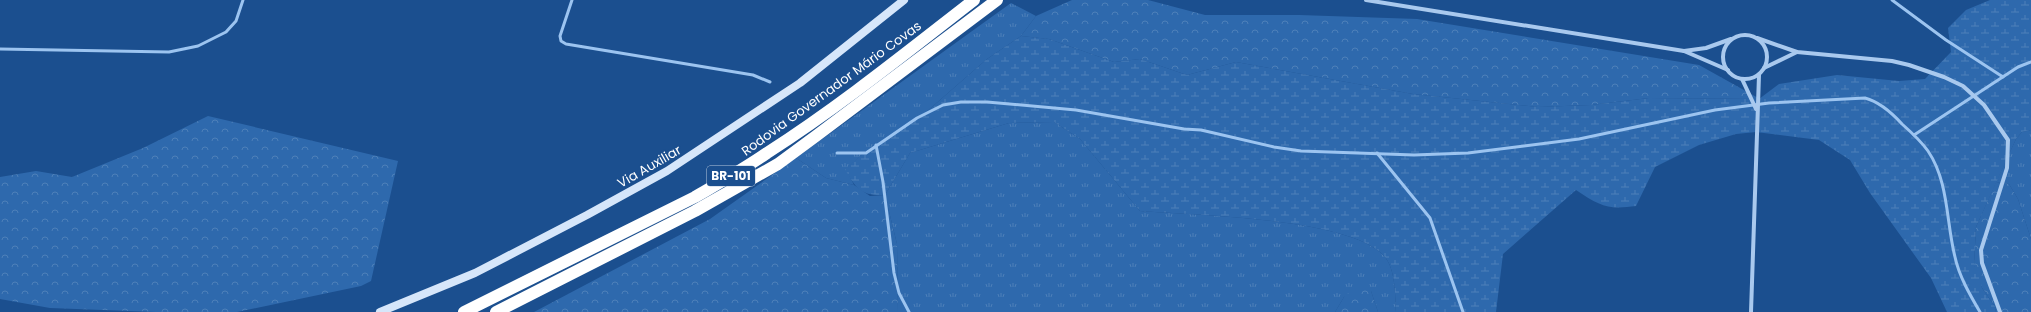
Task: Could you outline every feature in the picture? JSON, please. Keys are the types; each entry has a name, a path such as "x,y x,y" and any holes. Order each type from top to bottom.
{"highway":[{"name":"Rodovia Governador Mário Covas","path":"464,312 695,197 736,172 818,118 974,0"},
{"name":"BR-101","path":"496,312 694,211 778,164 997,0"},
{"path":"503,312 523,299"}],"street":[{"name":"Via Auxiliar","path":"380,312 475,272 587,215 667,171 800,83 904,0"},
{"path":"1366,0 1684,51 1728,70"},
{"path":"1684,51 1706,48 1740,36 1749,35 1797,52 1892,61 1909,65 1944,77 1963,86 1984,105 2008,140 2007,168 1981,250 1982,263 2000,312"},
{"path":"1740,36 1732,39 1727,46 1724,54 1724,62 1728,70 1734,76 1742,79 1759,75"},
{"path":"1751,312 1759,75 1767,60 1767,52 1763,44 1757,38"},
{"path":"1764,68 1797,52"},
{"path":"1742,79 1757,110"}],"green space":[{"path":"1072,0 1148,0 1205,15 1299,15 1417,19 1699,65 1760,99 1649,98 1591,105 1538,107 1413,94 1236,62 1187,75 1140,59 1114,62 1049,39 1021,36 1036,16"},
{"path":"1990,0 2031,0 2031,130 2022,132 2016,139 1976,227 1974,266 1978,271 1982,288 1996,308 1995,312 1947,312 1931,278 1870,193 1850,160 1819,140 1756,132 1736,134 1699,145 1655,167 1636,206 1604,206 1576,190 1503,254 1496,312 1396,312 1393,275 1388,261 1384,256 1366,243 1339,234 1306,226 1269,221 1140,211 1080,139 1054,122 1009,123 910,153 885,195 870,194 860,190 845,169 865,152 925,113 987,59 1021,36 1049,39 1114,62 1140,59 1187,75 1236,62 1413,94 1538,107 1591,105 1649,98 1759,99 1779,84 1837,75 1899,81 1925,79 1951,52 1948,28 1966,10"},
{"path":"1011,3 1036,16 1021,36 987,59 925,113 865,152 846,169 854,185 826,178 796,158"},
{"path":"208,116 398,161 371,281 361,286 237,312 156,312 50,308 0,299 0,177 36,171 72,177 143,148"},
{"path":"1054,122 1080,139 1140,211 1232,217 1306,226 1339,234 1366,243 1384,256 1388,261 1393,275 1396,312 1378,312 1371,291 1344,297 1335,312 898,312 897,244 885,195 910,153 1009,123"},
{"path":"2031,130 2031,239 2018,199 2009,184 1996,182 2016,139 2022,132"},
{"path":"796,158 826,178 854,185 870,196 885,195 897,244 898,312 534,312 710,219"},
{"path":"1996,182 2009,184 2018,199 2031,239 2031,312 1995,312 1996,308 1982,288 1974,266 1976,227"},
{"path":"1356,286 1366,286 1371,291 1378,312 1335,312 1344,297"}],"waterway":[{"path":"0,49 169,52 198,46 226,32 236,21 243,0"},
{"path":"572,0 560,36 561,41 566,44 753,75 770,82"},
{"path":"1892,0 1946,40 2003,77"},
{"path":"1914,135 2018,67 2031,62"},
{"path":"837,153 866,153 917,118 943,105 961,102 987,102 1076,110 1184,129 1201,130 1274,147 1301,151 1414,155 1468,153 1579,139 1715,110 1769,103 1865,98 1881,105 1894,116 1916,137 1928,151 1935,163 1940,176 1946,202 1952,244 1959,271 1980,312"},
{"path":"876,145 883,182 894,273 899,293 909,312"},
{"path":"1377,153 1430,218 1463,312"}]}
